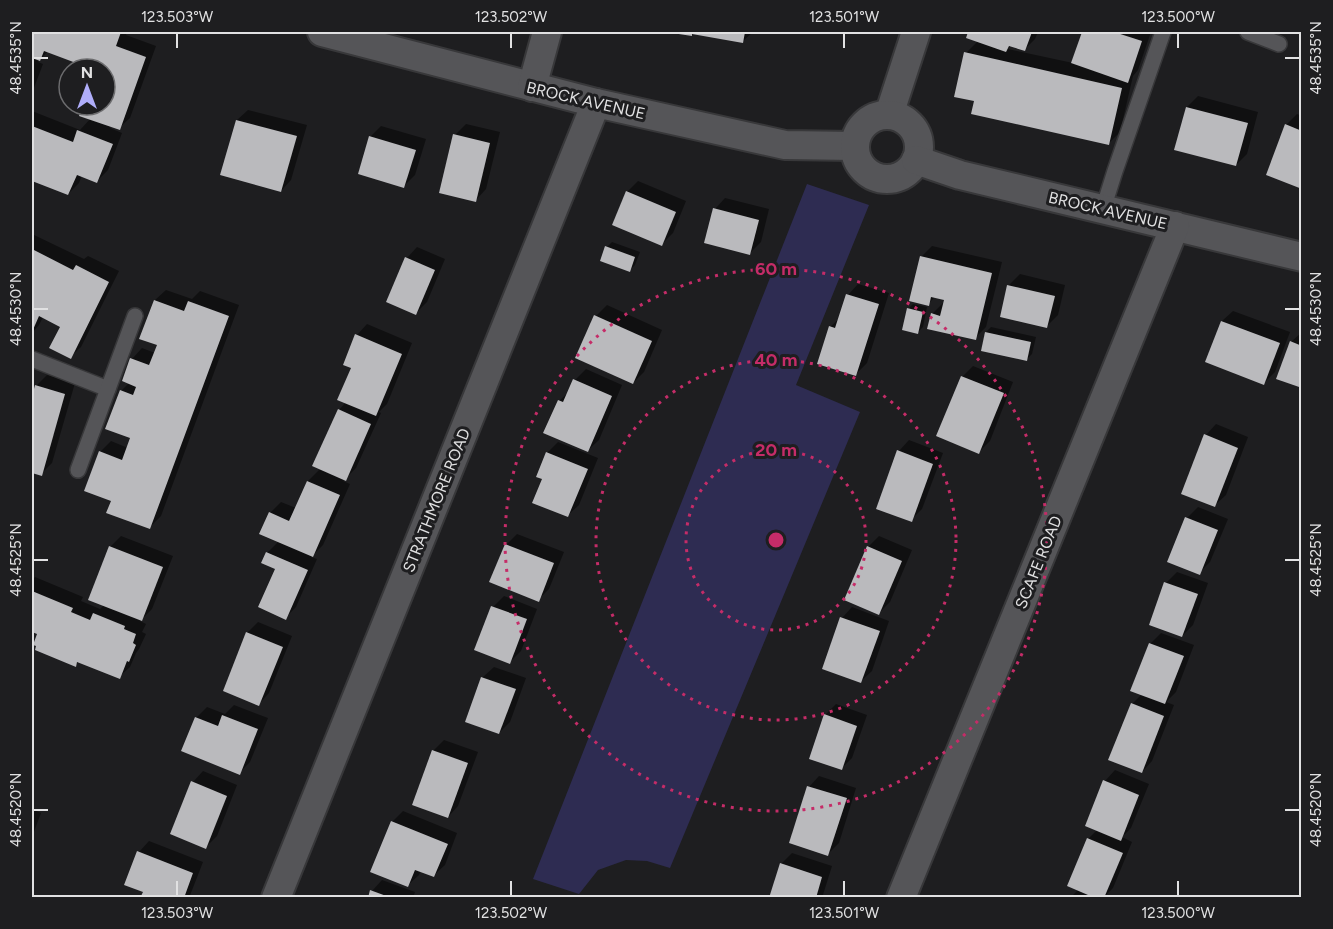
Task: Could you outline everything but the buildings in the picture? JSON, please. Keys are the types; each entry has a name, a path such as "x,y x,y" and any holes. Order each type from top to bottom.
{"street":[{"name":"BROCK AVENUE","path":"322,32 596,103 784,145 855,146"},
{"path":"532,87 547,32"},
{"path":"889,115 916,32"},
{"name":"STRATHMORE ROAD","path":"276,897 596,103"},
{"path":"889,115 908,123 918,140 918,150 916,160 901,175 879,178 861,166 856,156 856,135 870,120 889,115"},
{"name":"BROCK AVENUE","path":"916,160 960,175 1302,257"},
{"name":"SCAFE ROAD","path":"902,897 1175,226"}],"lane":[{"path":"1103,209 1163,32"},
{"path":"1248,32 1279,44"},
{"path":"78,470 135,316"},
{"path":"32,359 108,389"}],"shaded area":[{"path":"807,184 869,205 796,385 860,412 670,868 647,861 626,860 598,870 579,894 533,879"}]}
